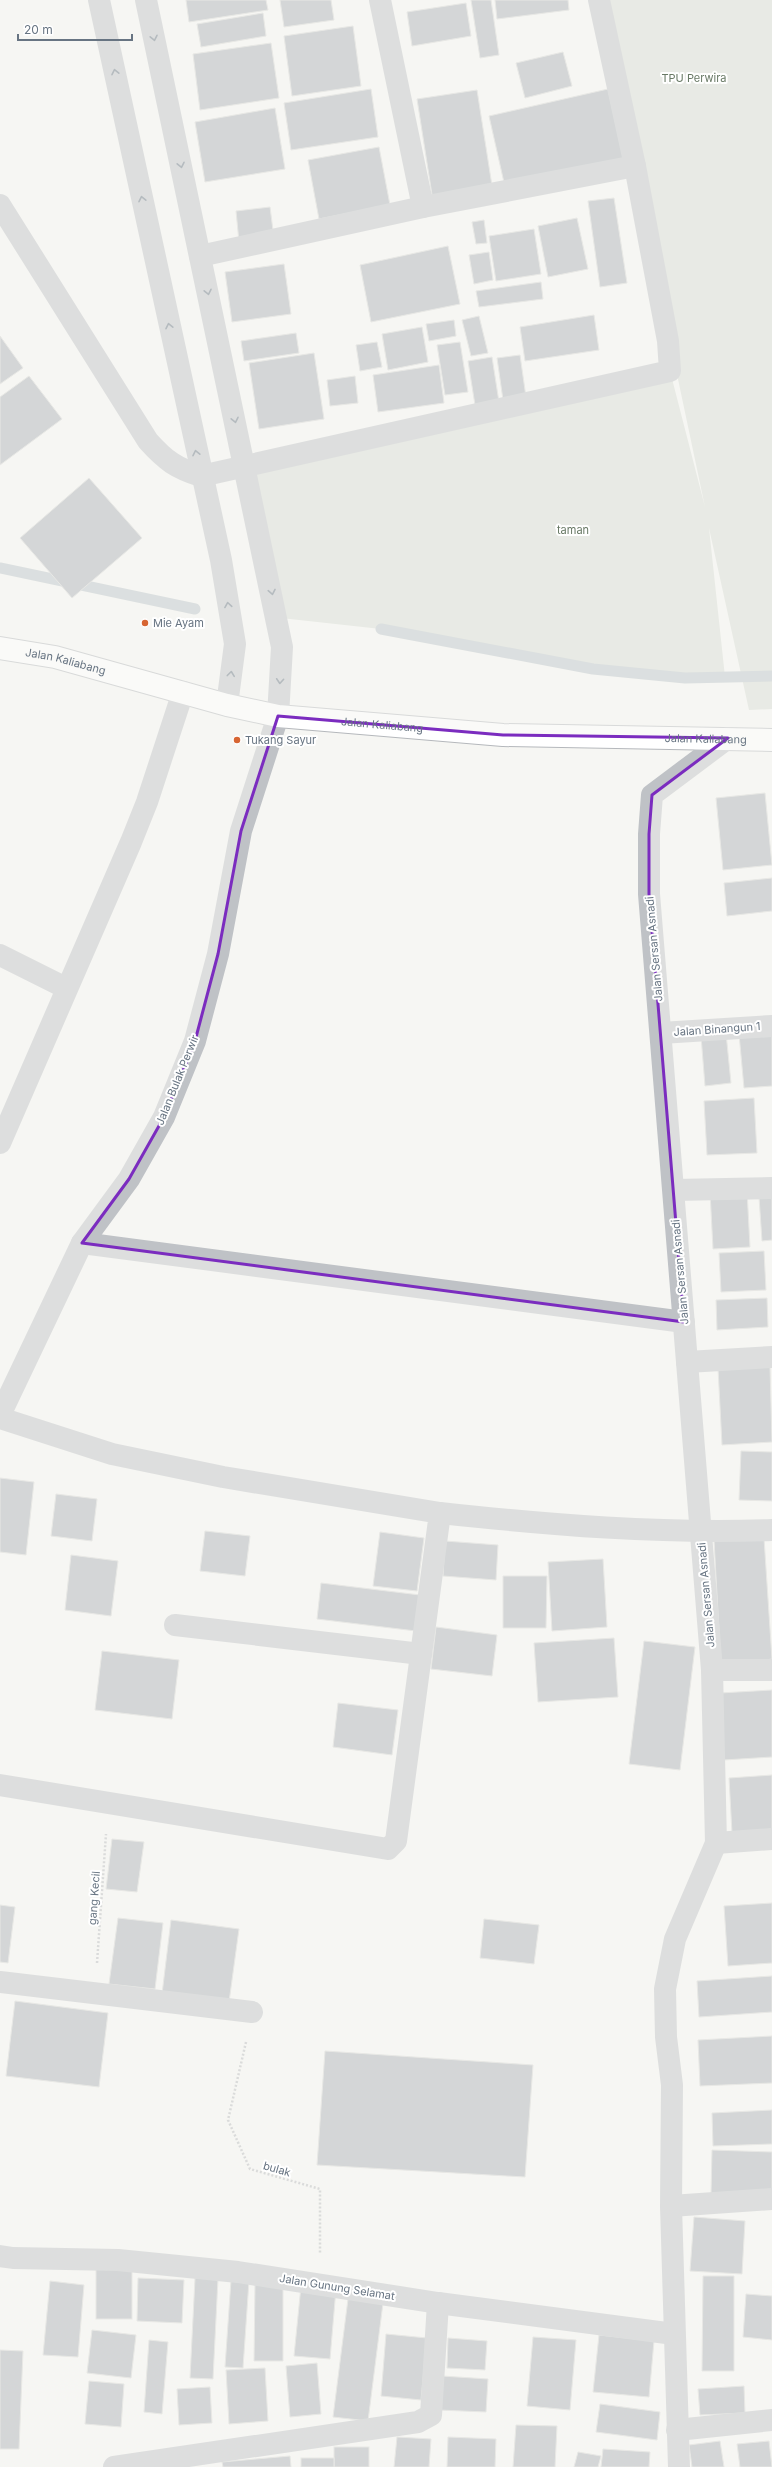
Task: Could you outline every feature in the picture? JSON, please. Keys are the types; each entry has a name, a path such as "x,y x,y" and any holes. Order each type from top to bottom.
{"main road":[{"name":"Jalan Kaliabang","path":"0,648 55,657 227,705 278,716 503,735 772,740"}],"street":[{"path":"99,0 201,476 221,560 235,644 227,705"},
{"name":"Jalan Bulak Perwir","path":"0,1415 82,1243 129,1179 164,1118 195,1041 218,954 242,831 278,716 282,647 264,554 146,0"},
{"path":"380,0 423,207"},
{"path":"0,205 148,441 163,457 178,469 201,476 245,468 670,371 668,341 635,166 599,0"},
{"path":"200,256 423,207 635,166"},
{"path":"0,1143 145,809 183,692"},
{"name":"Jalan Sersan Asnadi","path":"716,1843 712,1670 649,894 649,834 652,795 728,738"},
{"path":"0,955 66,988"},
{"name":"Jalan Binangun 1","path":"661,1033 772,1026"},
{"path":"674,1190 772,1188"},
{"path":"82,1243 684,1322"},
{"path":"688,1362 772,1357"},
{"path":"0,1418 112,1454 223,1477 440,1513 610,1528 701,1532 772,1530"},
{"path":"0,1786 388,1849 396,1841 440,1513"},
{"path":"175,1625 421,1654"},
{"path":"712,1670 772,1670"},
{"path":"678,2467 671,2206 672,2085 666,2038 665,1989 675,1939 716,1843 772,1839"},
{"path":"0,1982 252,2012"},
{"path":"671,2206 772,2199"},
{"name":"Jalan Gunung Selamat","path":"0,2256 13,2258 118,2260 238,2272 438,2303 674,2334"},
{"path":"114,2467 418,2422 424,2419 431,2415 438,2303"},
{"path":"677,2430 772,2420"}],"path":[{"name":"gang Kecil","path":"94,1993 109,1804"},
{"name":"bulak","path":"252,2012 228,2120 250,2169 320,2190 320,2285"}],"highlighted area":[{"path":"278,716 503,735 728,738 652,795 649,834 649,894 684,1322 82,1243 129,1179 164,1117 195,1041 218,954 241,831"}],"green space":[{"path":"598,0 772,0 772,709 749,710 709,528 725,677 685,678 593,669 381,629 281,618 245,468 670,371 705,507"}],"building":[{"path":"186,0 266,0 268,10 189,22"},
{"path":"280,0 331,0 334,20 284,27"},
{"path":"471,0 491,0 499,55 480,58"},
{"path":"495,0 568,0 569,10 497,19"},
{"path":"466,3 471,36 412,46 407,12"},
{"path":"263,13 266,36 201,47 197,24"},
{"path":"353,26 361,86 292,96 284,36"},
{"path":"271,43 279,98 200,110 193,54"},
{"path":"563,52 572,86 525,98 516,63"},
{"path":"371,89 378,137 291,150 284,103"},
{"path":"608,89 624,160 505,187 489,116"},
{"path":"477,90 493,192 433,201 417,99"},
{"path":"275,108 285,169 205,182 195,122"},
{"path":"379,147 390,205 319,219 308,160"},
{"path":"614,198 627,283 600,287 588,201"},
{"path":"270,207 274,238 239,242 236,211"},
{"path":"577,218 588,269 548,277 538,226"},
{"path":"484,220 487,243 476,244 472,222"},
{"path":"534,229 541,274 496,281 489,236"},
{"path":"448,246 460,304 371,322 360,265"},
{"path":"489,252 493,280 474,284 469,255"},
{"path":"284,264 291,314 232,322 225,272"},
{"path":"541,282 543,299 479,307 476,291"},
{"path":"594,315 599,350 525,361 520,327"},
{"path":"479,316 488,353 471,356 462,320"},
{"path":"454,320 456,336 429,341 426,324"},
{"path":"422,327 428,362 388,370 382,334"},
{"path":"296,333 299,353 244,361 241,341"},
{"path":"0,336 23,368 0,384"},
{"path":"377,342 382,367 360,371 356,345"},
{"path":"460,342 468,392 445,395 437,345"},
{"path":"314,353 324,419 259,429 249,363"},
{"path":"520,355 526,397 503,400 497,358"},
{"path":"492,357 499,402 475,405 468,361"},
{"path":"439,365 444,403 378,412 373,375"},
{"path":"29,376 62,419 0,465 0,397"},
{"path":"355,376 358,403 330,406 327,380"},
{"path":"89,478 142,538 72,598 20,538"},
{"path":"765,793 772,865 723,870 716,798"},
{"path":"772,878 772,911 727,916 724,883"},
{"path":"772,1031 772,1086 744,1088 739,1034"},
{"path":"726,1033 731,1083 705,1086 701,1036"},
{"path":"754,1098 757,1153 707,1155 704,1101"},
{"path":"747,1190 750,1247 713,1249 710,1192"},
{"path":"772,1196 772,1240 762,1241 759,1197"},
{"path":"764,1251 766,1290 721,1292 719,1253"},
{"path":"767,1298 768,1327 717,1330 716,1300"},
{"path":"770,1366 772,1442 722,1445 718,1368"},
{"path":"741,1451 772,1452 772,1501 739,1500"},
{"path":"0,1478 34,1482 26,1555 0,1552"},
{"path":"56,1494 97,1499 92,1541 51,1536"},
{"path":"205,1531 250,1536 245,1576 200,1571"},
{"path":"380,1532 424,1538 417,1591 373,1586"},
{"path":"764,1538 772,1659 721,1667 714,1540"},
{"path":"445,1541 498,1545 496,1580 443,1576"},
{"path":"71,1555 118,1561 111,1616 65,1610"},
{"path":"603,1559 607,1627 552,1631 548,1562"},
{"path":"503,1576 547,1576 546,1628 503,1628"},
{"path":"321,1583 420,1595 416,1631 317,1619"},
{"path":"436,1627 497,1635 492,1676 431,1669"},
{"path":"614,1638 618,1697 538,1702 534,1643"},
{"path":"644,1641 695,1647 680,1770 629,1764"},
{"path":"102,1651 179,1660 172,1719 95,1710"},
{"path":"772,1690 772,1757 724,1760 720,1693"},
{"path":"338,1703 398,1710 392,1755 333,1747"},
{"path":"772,1775 772,1830 732,1833 729,1778"},
{"path":"112,1839 144,1842 137,1892 106,1889"},
{"path":"772,1903 772,1963 728,1966 724,1906"},
{"path":"0,1905 15,1907 8,1963 0,1962"},
{"path":"118,1918 163,1923 155,1989 109,1984"},
{"path":"484,1919 539,1925 534,1964 480,1958"},
{"path":"171,1920 239,1929 229,2002 162,1994"},
{"path":"772,1976 772,2012 699,2017 697,1981"},
{"path":"15,2001 108,2013 99,2087 6,2076"},
{"path":"772,2036 772,2083 700,2086 698,2040"},
{"path":"325,2051 533,2065 525,2177 317,2165"},
{"path":"772,2110 772,2144 713,2146 712,2113"},
{"path":"712,2150 772,2152 772,2195 711,2194"},
{"path":"694,2217 745,2221 742,2274 690,2271"},
{"path":"96,2265 132,2265 132,2319 96,2319"},
{"path":"703,2276 734,2276 734,2371 702,2371"},
{"path":"138,2278 184,2280 182,2323 137,2321"},
{"path":"195,2278 218,2279 213,2379 190,2378"},
{"path":"231,2280 249,2281 243,2368 225,2367"},
{"path":"50,2281 84,2285 78,2357 43,2355"},
{"path":"255,2284 283,2284 283,2361 254,2361"},
{"path":"301,2286 336,2289 330,2359 294,2356"},
{"path":"746,2294 772,2296 772,2340 743,2337"},
{"path":"348,2299 383,2303 368,2421 333,2417"},
{"path":"92,2330 136,2335 131,2378 87,2373"},
{"path":"386,2334 427,2338 421,2400 381,2396"},
{"path":"599,2335 654,2341 649,2397 593,2392"},
{"path":"533,2337 576,2340 570,2410 527,2406"},
{"path":"448,2338 487,2341 485,2370 447,2368"},
{"path":"149,2340 168,2342 162,2414 144,2412"},
{"path":"0,2350 23,2351 19,2449 0,2449"},
{"path":"317,2363 321,2414 290,2417 286,2366"},
{"path":"265,2368 268,2421 229,2424 226,2370"},
{"path":"442,2376 488,2379 486,2412 439,2410"},
{"path":"89,2381 124,2384 121,2427 85,2424"},
{"path":"744,2386 745,2413 700,2415 698,2389"},
{"path":"210,2387 212,2423 179,2425 177,2389"},
{"path":"600,2404 660,2412 657,2440 596,2432"},
{"path":"516,2425 557,2426 555,2467 513,2467"},
{"path":"397,2437 431,2439 429,2467 394,2467"},
{"path":"448,2437 496,2439 495,2467 447,2467"},
{"path":"720,2441 724,2467 692,2467 689,2445"},
{"path":"769,2441 772,2467 740,2467 737,2444"},
{"path":"334,2447 369,2447 369,2467 334,2467"},
{"path":"603,2449 650,2452 649,2467 601,2467"},
{"path":"578,2452 601,2456 598,2467 574,2467"},
{"path":"290,2456 291,2467 223,2467 222,2462"},
{"path":"301,2458 334,2458 334,2467 301,2467"}],"waterway":[{"path":"0,568 195,609"},
{"path":"381,629 593,669 685,678 772,676"}],"place":[{"name":"Mie Ayam","path":"145,623"},
{"name":"Tukang Sayur","path":"237,740"}],"park label":[{"name":"TPU Perwira","path":"694,78"},
{"name":"taman","path":"573,530"}]}
